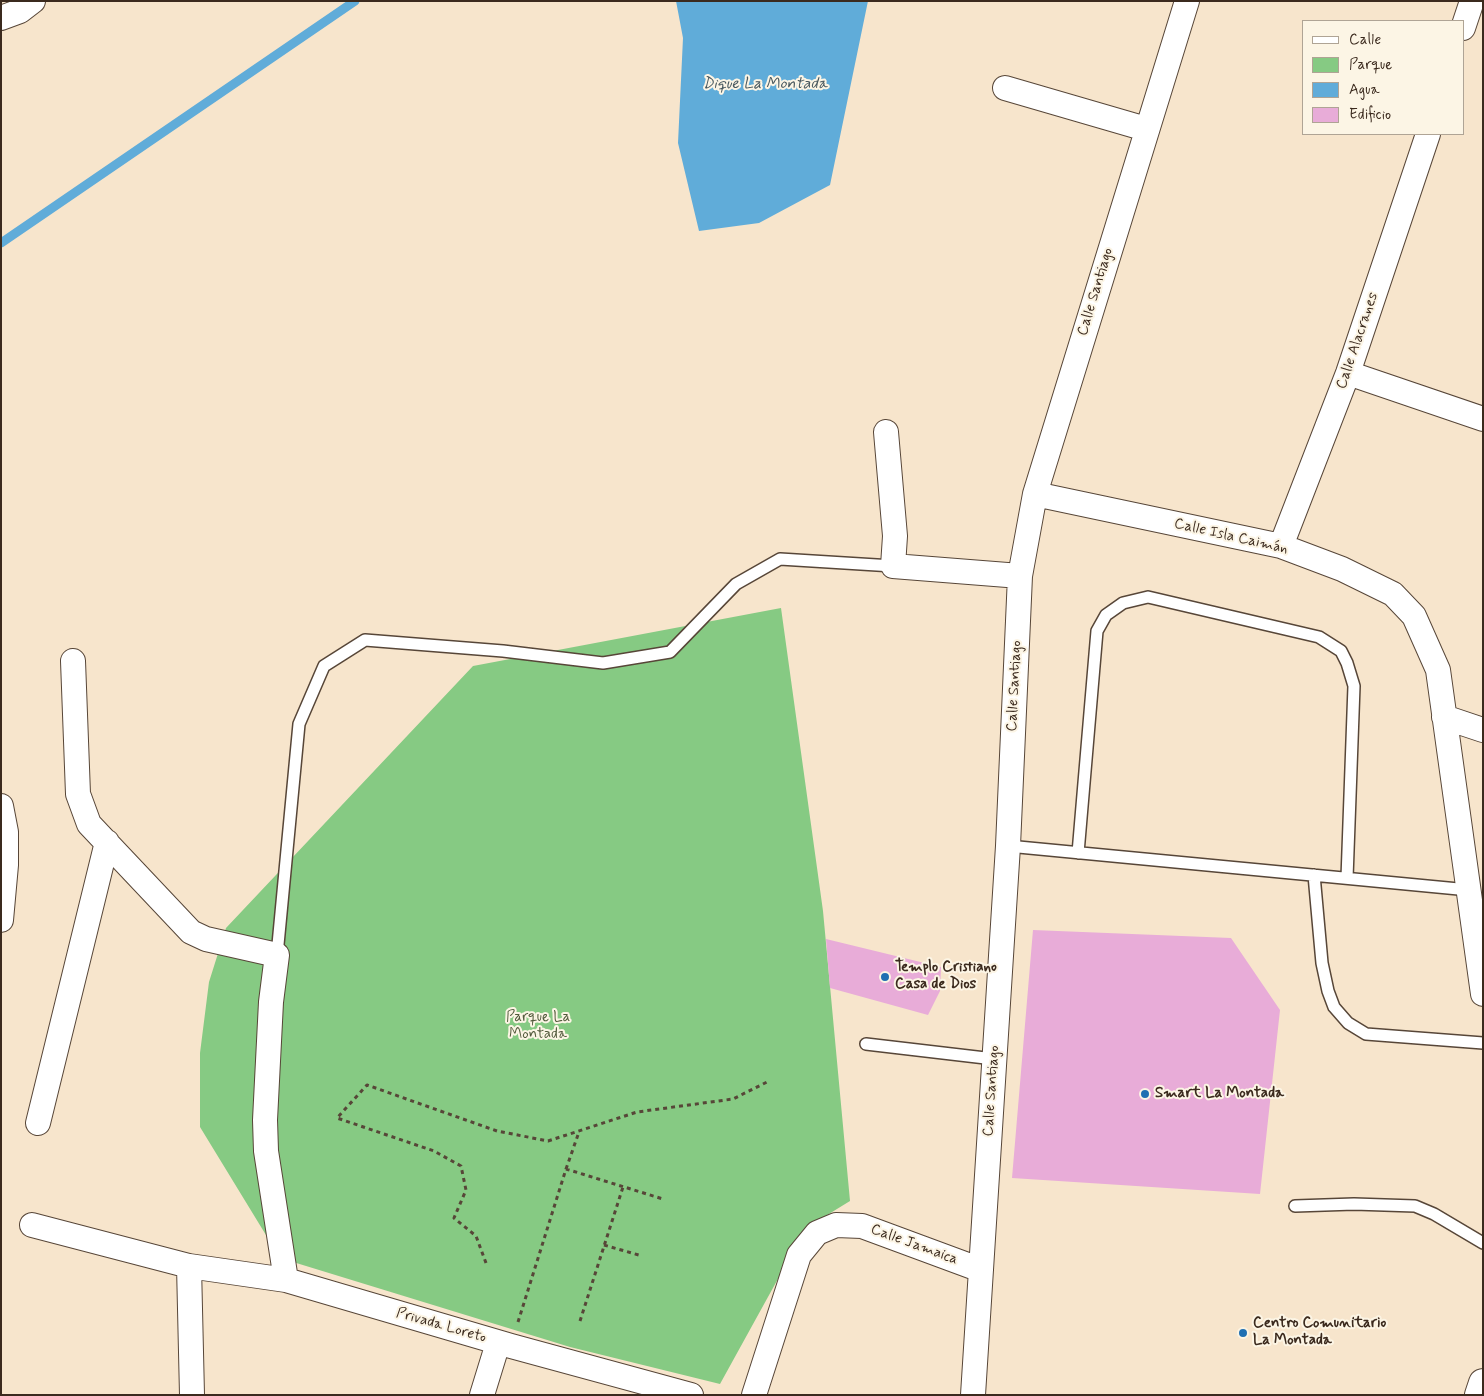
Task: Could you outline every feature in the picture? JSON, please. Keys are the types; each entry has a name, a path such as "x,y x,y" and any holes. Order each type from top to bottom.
{"street":[{"path":"1,18 20,12 33,1"},
{"name":"Calle Santiago","path":"973,1395 1008,846 1020,576 1035,494 1187,1"},
{"path":"1464,25 1472,1"},
{"path":"1005,88 1146,129"},
{"name":"Calle Alacranes","path":"1281,546 1348,373 1428,135"},
{"path":"1348,373 1483,419"},
{"path":"886,432 895,536 893,566 1020,576"},
{"name":"Calle Isla Caimán","path":"1035,494 1281,546 1342,569 1393,594 1414,616 1438,670 1444,717 1476,896"},
{"path":"73,661 78,794 89,824 191,932 206,939 277,955 271,1002 265,1120 266,1151 286,1280"},
{"path":"1444,717 1483,730"},
{"path":"1,806 6,832 1,920"},
{"path":"38,1123 106,842"},
{"path":"1476,896 1475,928 1483,994"},
{"name":"Privada Loreto","path":"32,1225 189,1266 286,1280 504,1344 691,1395"},
{"name":"Calle Jamaica","path":"754,1395 799,1255 817,1233 836,1225 862,1226 981,1270"},
{"path":"189,1266 192,1395"},
{"path":"482,1395 504,1344"}],"lane":[{"path":"277,955 299,724 324,666 366,640 503,651 603,663 670,652 736,584 780,559 893,566"},
{"path":"1078,853 1097,631 1106,615 1123,603 1148,598 1319,637 1341,651 1348,663 1354,686 1348,878"},
{"path":"1008,846 1348,878 1476,896"},
{"path":"1314,875 1322,963 1328,991 1334,1007 1348,1022 1366,1034 1483,1044"},
{"path":"866,1044 994,1059"},
{"path":"1295,1206 1354,1204 1415,1206 1434,1214 1483,1244"}],"path":[{"path":"486,1263 476,1236 454,1218 466,1190 461,1166 434,1151 338,1118 367,1085 497,1131 548,1141 636,1112 733,1099 767,1082"},
{"path":"504,1344 579,1131"},
{"path":"566,1169 663,1199"},
{"path":"580,1321 623,1187"},
{"path":"604,1245 642,1256"}],"green space":[{"name":"Parque La Montada","path":"781,608 823,911 850,1201 806,1228 720,1384 570,1347 280,1258 200,1127 200,1053 209,982 226,928 473,666"}],"water":[{"name":"Dique La Montada","path":"676,1 868,1 830,185 759,223 699,231 678,143 683,38"}],"building":[{"name":"Smart La Montada","path":"1033,930 1231,938 1280,1010 1260,1194 1012,1178"},
{"name":"Templo Cristiano Casa de Dios","path":"826,939 941,967 940,991 928,1015 830,988"}],"waterway":[{"path":"1,243 355,1"}],"place":[{"name":"Templo Cristiano Casa de Dios","path":"885,977"},
{"name":"Smart La Montada","path":"1145,1094"},
{"name":"Centro Comunitario La Montada","path":"1243,1333"}]}
